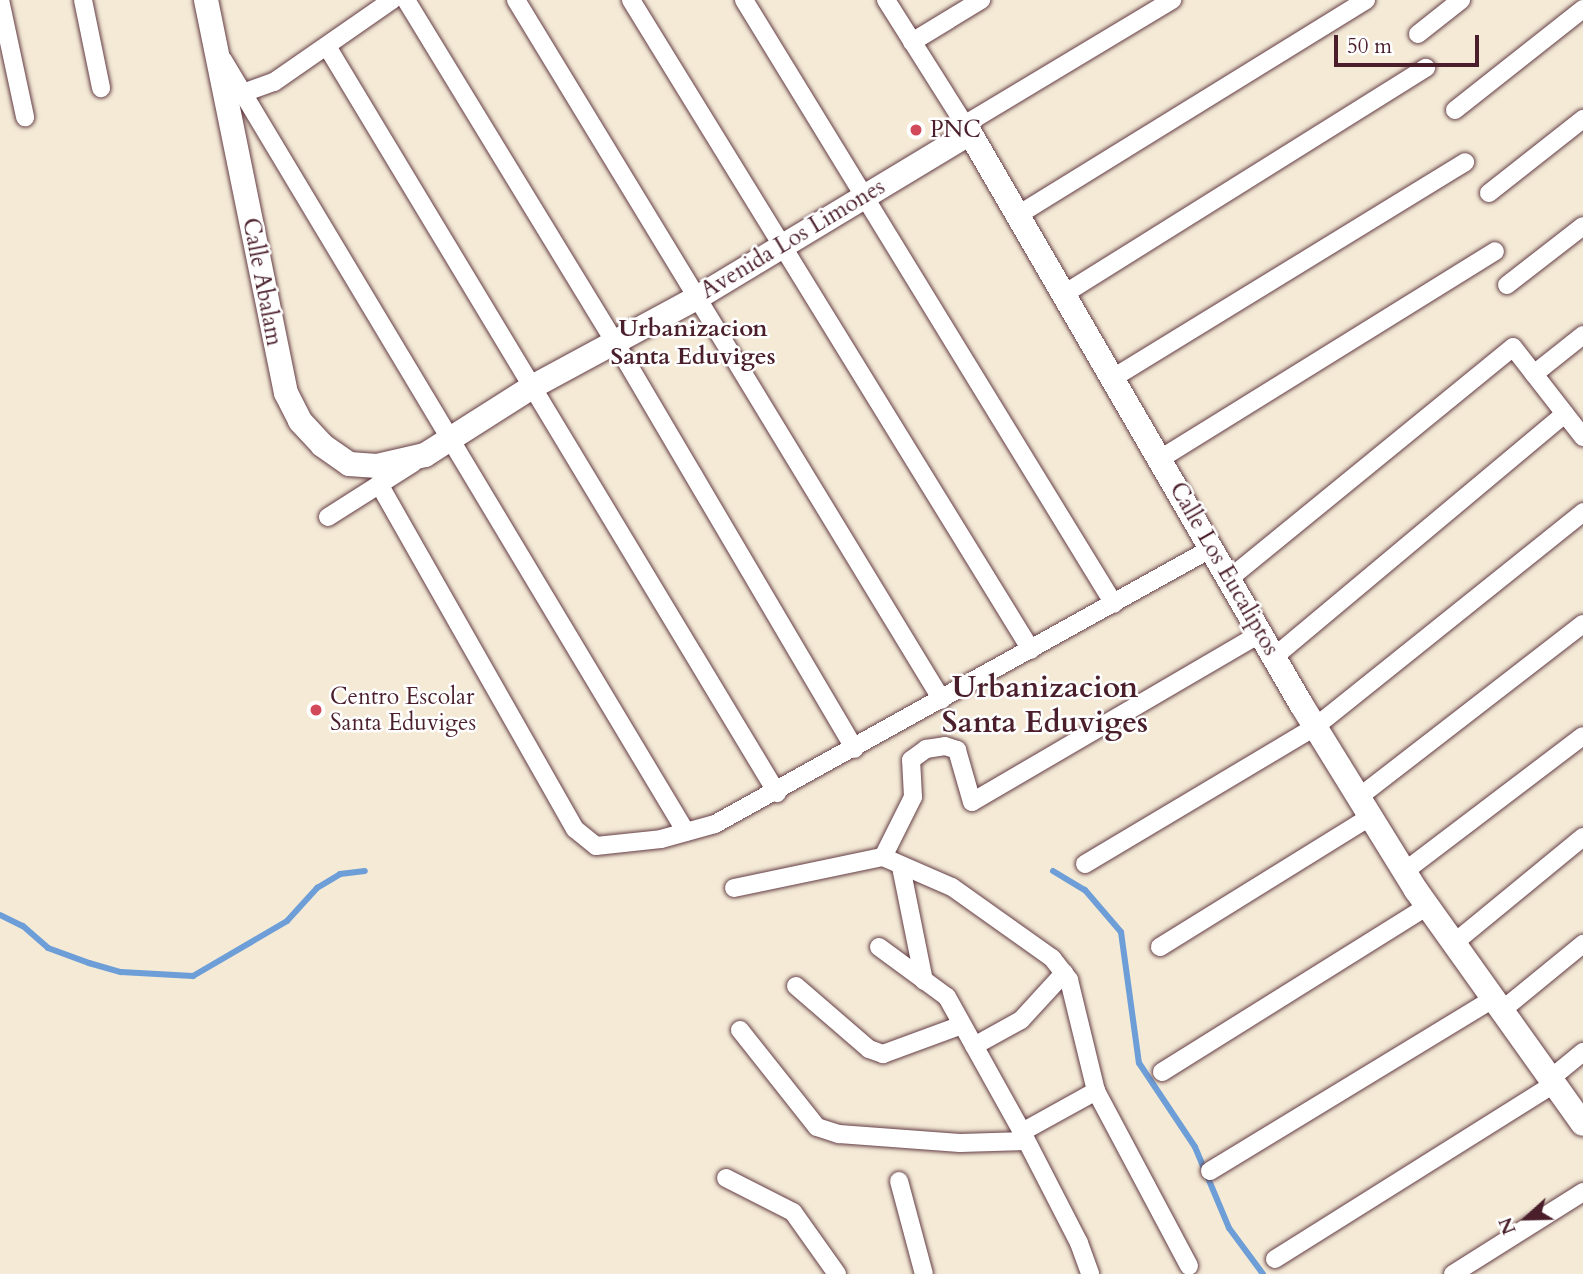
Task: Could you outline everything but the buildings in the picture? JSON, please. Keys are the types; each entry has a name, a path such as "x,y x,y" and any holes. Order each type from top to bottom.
{"street":[{"path":"0,0 25,117"},
{"path":"83,0 101,88"},
{"name":"Calle Abalam","path":"206,0 286,393 307,429 349,464 377,466 425,455"},
{"path":"243,93 274,82 328,48 392,0"},
{"path":"406,0 615,342 855,749"},
{"path":"516,0 695,299 942,700"},
{"path":"631,0 1031,650"},
{"path":"744,0 1114,604"},
{"name":"Calle Los Eucaliptos","path":"886,0 1018,215 1315,727 1428,906 1583,1124"},
{"path":"912,42 981,0"},
{"path":"967,129 1172,0"},
{"path":"1018,215 1366,0"},
{"path":"1418,34 1461,0"},
{"path":"1455,110 1583,9"},
{"path":"214,45 448,440 686,832"},
{"path":"328,48 777,793"},
{"path":"1064,294 1426,68"},
{"path":"1489,194 1583,119"},
{"name":"Avenida Los Limones","path":"328,517 532,387 695,299 864,196 967,129"},
{"path":"1113,378 1465,162"},
{"path":"1507,285 1583,226"},
{"path":"1160,458 1495,251"},
{"path":"1534,374 1583,335"},
{"path":"1230,578 1513,347 1583,437"},
{"path":"1274,657 1565,414"},
{"path":"379,484 575,829 596,846 686,832 715,824 777,793 1212,548"},
{"path":"1085,864 1315,727 1583,512"},
{"path":"1160,947 1365,806 1583,624"},
{"path":"883,857 913,797 911,760 926,749 945,746 957,750 972,802 1261,633"},
{"path":"1405,871 1583,736"},
{"path":"1454,943 1583,836"},
{"path":"734,888 883,857 951,887 1052,958 1064,973 1076,999 1096,1091 1189,1266"},
{"path":"901,867 924,981"},
{"path":"1162,1072 1428,906"},
{"path":"1210,1171 1497,1005 1583,944"},
{"path":"879,947 947,998 1079,1243 1090,1274"},
{"path":"974,1046 1021,1020 1064,973"},
{"path":"796,986 869,1049 883,1054 962,1025"},
{"path":"740,1030 817,1127 839,1134 960,1143 1024,1137 1096,1091"},
{"path":"1275,1259 1552,1081 1583,1052"},
{"path":"726,1178 793,1212 836,1274"},
{"path":"898,1181 924,1274"},
{"path":"1453,1274 1583,1192"}],"waterway":[{"path":"0,915 23,926 48,948 89,963 121,972 193,976 287,921 317,888 340,874 365,871"},
{"path":"1053,871 1085,890 1121,932 1139,1063 1195,1147 1229,1228 1263,1274"}],"place":[{"name":"PNC","path":"916,130"},
{"name":"Centro Escolar Santa Eduviges","path":"316,710"}],"district":[{"name":"Urbanizacion Santa Eduviges","path":"693,343"},
{"name":"Urbanizacion Santa Eduviges","path":"1045,705"}]}
